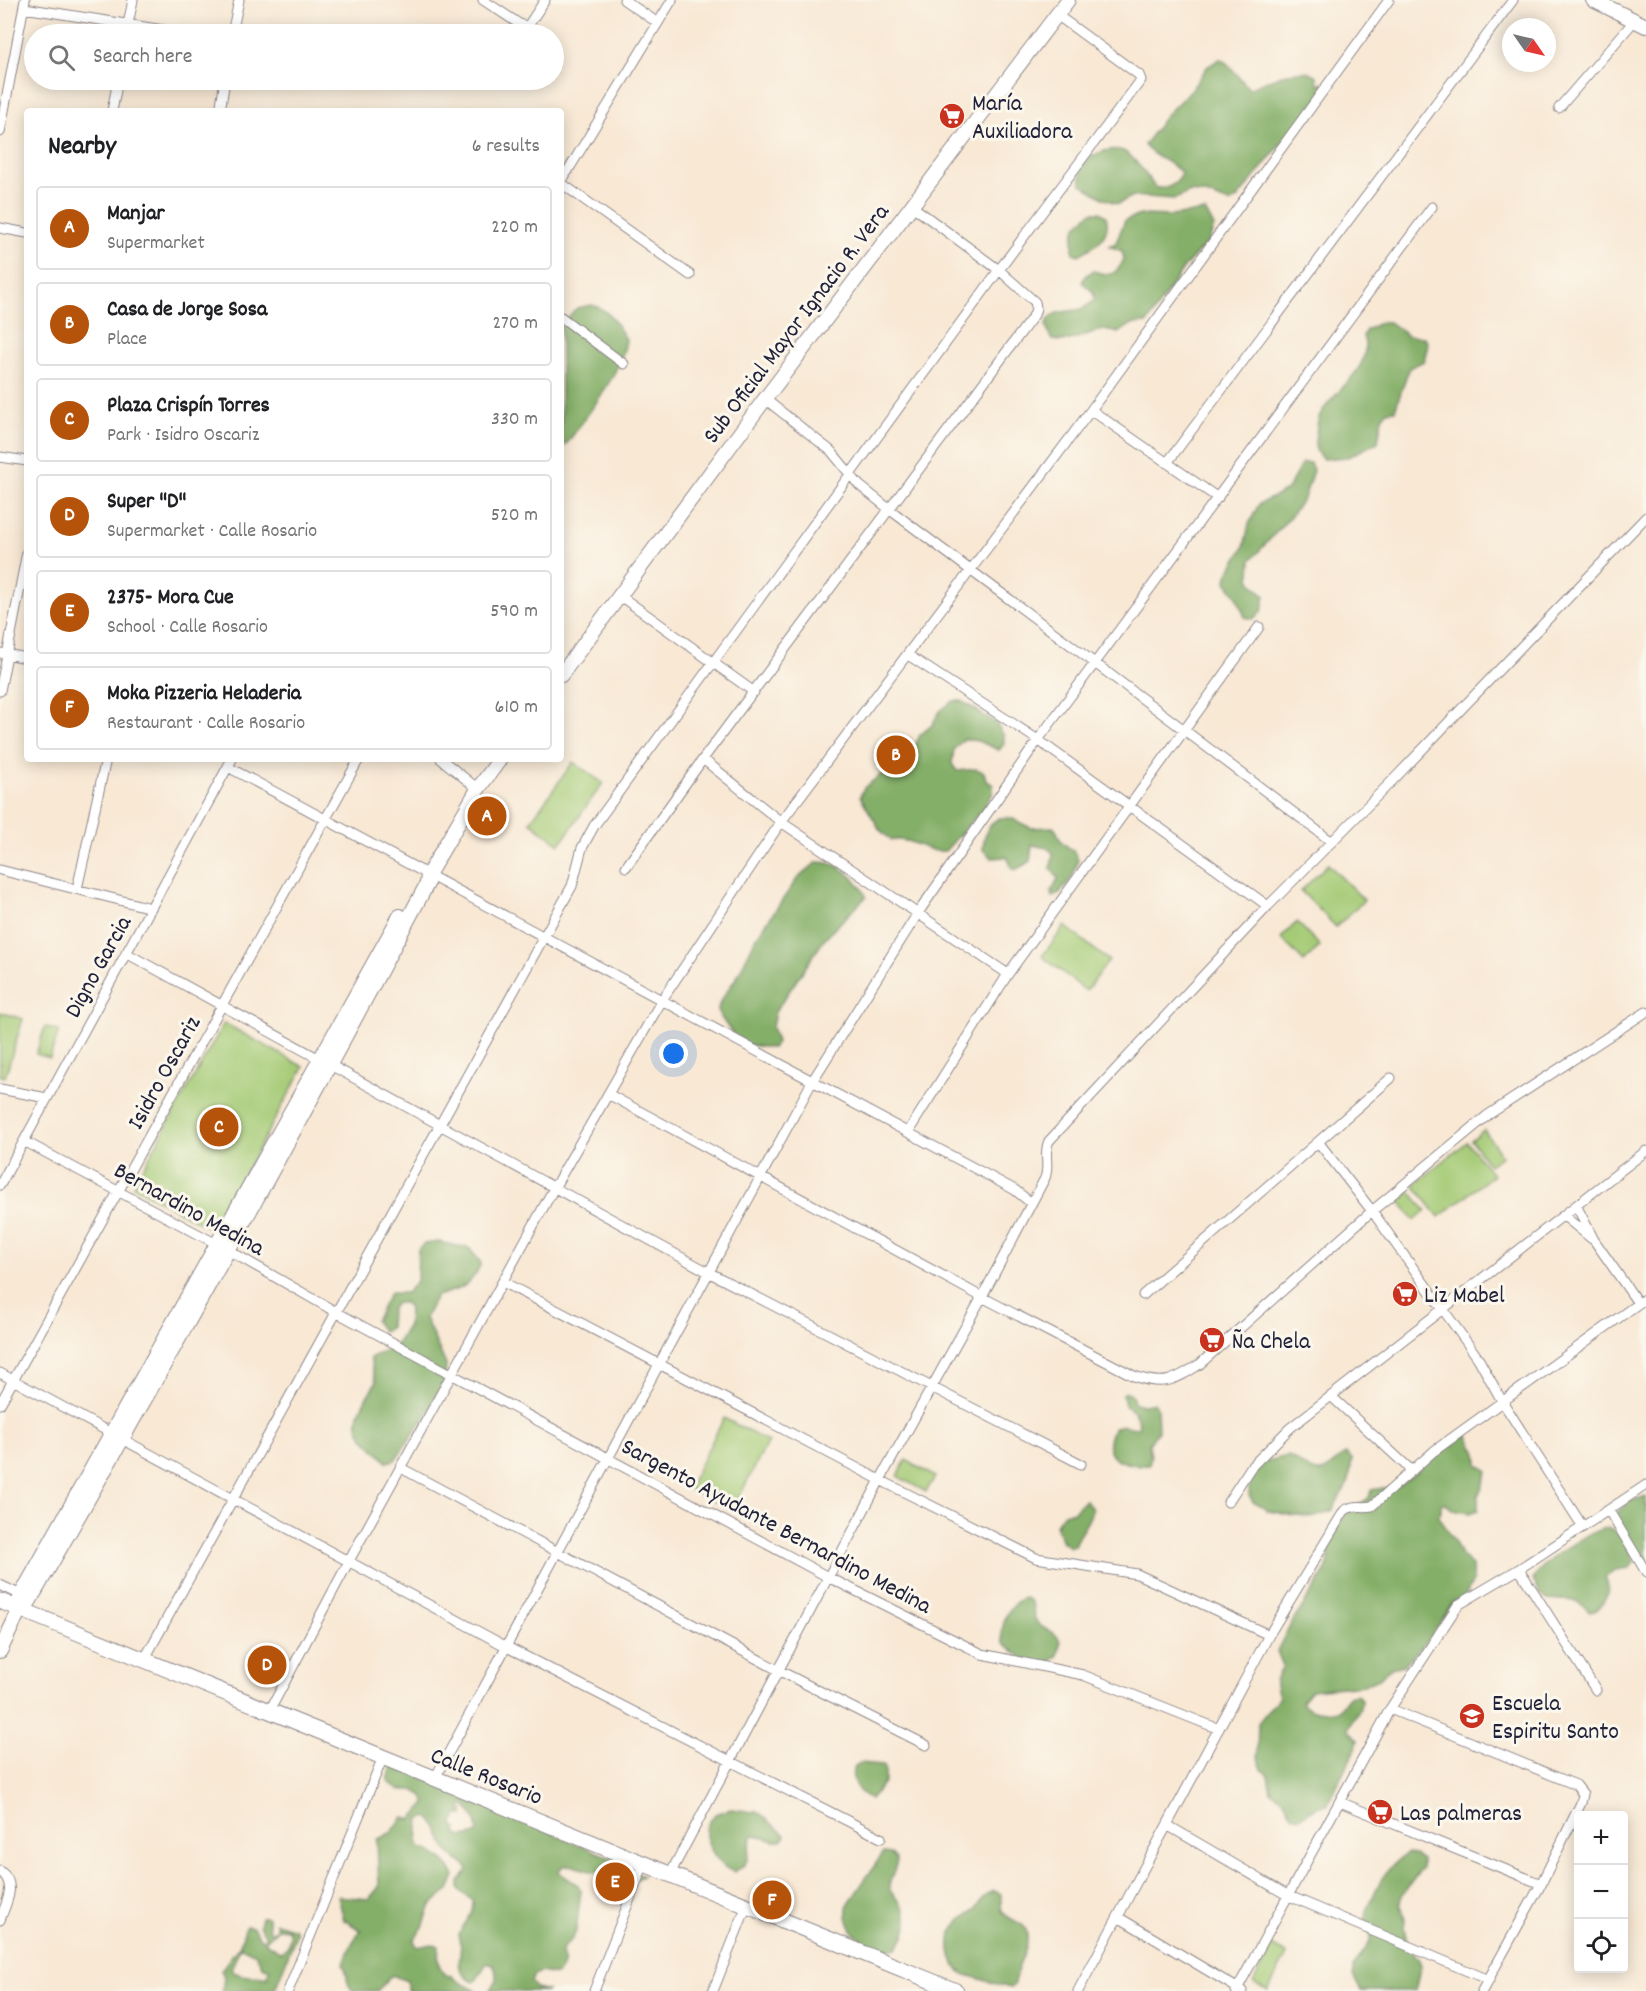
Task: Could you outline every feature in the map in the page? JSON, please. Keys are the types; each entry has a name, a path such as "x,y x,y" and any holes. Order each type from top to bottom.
{"main road":[{"name":"Calle Rosario","path":"0,1601 20,1602 144,1660 953,1990"}],"street":[{"path":"129,23 133,0"},
{"path":"234,24 239,0"},
{"path":"483,0 521,24"},
{"path":"529,24 545,0"},
{"path":"624,0 658,23"},
{"path":"564,178 672,0"},
{"name":"Sub Oficial Mayor Ignacio R. Vera","path":"564,671 765,399 1068,0"},
{"path":"270,1710 554,1188 662,1000 781,822 1091,410 1389,0"},
{"path":"1167,463 1513,0"},
{"path":"1559,108 1640,23 1593,0"},
{"path":"0,132 25,4 134,24"},
{"path":"144,1660 572,886 582,848 594,826 999,270 1142,80 1139,75 1057,15"},
{"path":"113,108 116,90"},
{"path":"220,108 223,90"},
{"path":"564,185 690,275"},
{"path":"626,867 703,759 1034,315 1035,302 999,270 912,206"},
{"path":"435,1778 813,1080 918,913 1093,664 1432,207"},
{"path":"0,228 24,232"},
{"path":"564,319 624,364"},
{"path":"765,399 831,451 859,485 889,509 1093,664 1185,729 1332,842"},
{"path":"1091,410 1218,498"},
{"path":"0,457 24,461"},
{"path":"670,1874 1031,1203 1047,1171 1045,1148 1049,1141 1268,906 1646,517"},
{"path":"0,691 4,653 24,565"},
{"path":"619,595 753,692"},
{"path":"908,1132 1008,974 1259,627"},
{"path":"4,653 24,657"},
{"path":"908,655 1038,740 1268,906"},
{"path":"703,759 781,822 1008,974"},
{"path":"77,889 105,762"},
{"name":"Isidro Oscariz","path":"0,1404 356,762"},
{"path":"445,762 478,789"},
{"path":"0,1585 20,1602 29,1602 117,1437 325,1062 427,885 428,874 478,789 498,762"},
{"path":"230,763 326,819 1015,1190 1031,1203"},
{"name":"Digno Garcia","path":"0,1185 230,763"},
{"path":"0,870 151,908"},
{"path":"126,953 710,1273 1081,1464"},
{"path":"608,1094 982,1296 1134,1376 1152,1383 1169,1381 1200,1364 1372,1211 1488,1115 1646,1012"},
{"path":"1143,1295 1319,1143 1391,1077"},
{"path":"0,1089 47,1098"},
{"name":"Bernardino Medina","path":"24,1141 223,1247 336,1312"},
{"path":"1319,1143 1372,1211 1478,1358 1502,1401 1583,1527"},
{"path":"1228,1502 1251,1467 1290,1428 1577,1207 1646,1151"},
{"path":"1078,1991 1269,1635 1344,1511 1353,1506 1363,1508 1372,1506 1434,1451 1642,1301 1594,1240 1577,1207"},
{"path":"1564,1216 1594,1240"},
{"path":"503,1282 880,1480 1036,1558 1137,1574 1269,1635"},
{"name":"Sargento Ayudante Bernardino Medina","path":"336,1312 828,1577 982,1653 1083,1675 1219,1729"},
{"path":"0,1373 507,1647 881,1838"},
{"path":"1331,1396 1412,1471"},
{"path":"401,1468 778,1670 926,1745"},
{"path":"1118,1917 1238,1990 1287,1894 1390,1709 1458,1605 1519,1569 1646,1485"},
{"path":"1609,1511 1646,1572"},
{"path":"1519,1569 1596,1690"},
{"path":"0,1651 20,1602"},
{"path":"1390,1709 1576,1785 1582,1794 1581,1803 1541,1884 1482,1991"},
{"path":"288,1991 383,1757"},
{"path":"1340,1802 1541,1884"},
{"path":"1167,1825 1287,1894 1489,1980"},
{"path":"594,1991 644,1863"},
{"path":"0,1871 7,1877 11,1890 0,1920"},
{"path":"713,1991 747,1905"}],"green space":[{"path":"1220,59 1228,64 1249,89 1283,75 1302,71 1317,76 1318,85 1322,82 1327,91 1320,105 1280,145 1237,199 1229,203 1206,194 1190,192 1175,199 1133,196 1118,204 1103,198 1081,184 1083,164 1099,153 1112,150 1128,154 1155,187 1171,186 1177,181 1182,174 1144,145 1167,114 1192,89 1207,67"},
{"path":"1205,211 1214,226 1209,241 1185,266 1147,323 1132,324 1118,333 1104,330 1071,340 1051,339 1046,325 1052,316 1056,313 1081,309 1095,300 1093,292 1082,282 1086,275 1093,271 1112,274 1121,265 1124,259 1122,251 1109,246 1116,243 1125,220 1140,215 1172,216"},
{"path":"1092,212 1100,212 1106,216 1107,230 1101,240 1085,252 1079,255 1073,253 1075,229"},
{"path":"592,305 604,310 626,339 611,379 564,446 564,322 577,308"},
{"path":"1381,322 1389,322 1408,336 1424,337 1428,343 1424,361 1409,368 1395,410 1387,411 1382,418 1378,442 1348,457 1323,459 1315,445 1319,417 1358,369 1363,359 1365,348 1363,336 1366,330"},
{"path":"1302,463 1310,463 1313,470 1305,496 1290,517 1251,560 1250,577 1253,584 1265,596 1262,611 1253,619 1245,617 1236,595 1226,582 1227,575 1244,547 1249,524 1259,504 1287,490"},
{"path":"953,701 962,701 996,723 1004,736 1004,744 999,750 978,741 964,739 954,749 952,764 957,771 976,769 984,772 986,780 993,785 993,793 983,809 945,851 932,850 906,841 891,840 880,830 860,796 864,788 914,748 920,735 932,725 940,711"},
{"path":"573,762 603,783 560,844 530,822"},
{"path":"999,818 1011,818 1031,828 1053,827 1056,830 1061,841 1074,852 1078,860 1075,871 1062,891 1052,897 1051,893 1058,878 1051,869 1053,853 1047,848 1032,845 1030,862 1015,870 1007,857 992,858 983,850 987,831 991,824"},
{"path":"817,862 830,863 842,869 857,882 866,897 826,937 775,1012 772,1027 777,1042 772,1048 748,1045 734,1036 720,1016 718,1009 720,1002 738,975 756,938 797,879"},
{"path":"1328,864 1364,900 1336,927 1301,891"},
{"path":"1297,922 1320,946 1304,962 1281,938"},
{"path":"1065,926 1109,961 1086,991 1042,956"},
{"path":"0,1012 23,1019 5,1077 0,1076"},
{"path":"224,1023 304,1067 213,1230 133,1186"},
{"path":"45,1027 59,1031 50,1058 36,1054"},
{"path":"1484,1130 1502,1156 1489,1165 1471,1140"},
{"path":"1467,1142 1493,1175 1439,1217 1414,1185"},
{"path":"1409,1190 1426,1211 1414,1220 1398,1199"},
{"path":"438,1242 469,1248 481,1263 473,1278 463,1287 436,1296 425,1318 446,1365 445,1379 425,1417 395,1460 387,1462 366,1441 358,1425 358,1417 376,1382 370,1358 396,1345 408,1325 409,1309 405,1303 396,1303 391,1310 390,1327 383,1332 375,1321 390,1293 406,1293 417,1281 418,1249 424,1244"},
{"path":"1130,1393 1135,1403 1143,1405 1155,1403 1157,1407 1158,1431 1149,1444 1151,1457 1149,1465 1122,1461 1109,1452 1110,1438 1115,1428 1138,1427 1139,1423 1134,1412 1125,1406 1123,1394"},
{"path":"724,1418 768,1442 732,1510 688,1488"},
{"path":"1467,1434 1477,1453 1478,1464 1488,1471 1478,1497 1478,1510 1469,1513 1453,1510 1444,1502 1438,1517 1461,1555 1472,1566 1473,1581 1466,1595 1453,1602 1431,1637 1404,1665 1390,1668 1378,1679 1364,1685 1311,1690 1301,1702 1314,1710 1328,1712 1339,1710 1349,1696 1357,1694 1361,1700 1360,1708 1348,1729 1358,1740 1356,1748 1327,1805 1319,1806 1298,1818 1292,1815 1284,1800 1271,1791 1268,1775 1262,1769 1257,1755 1258,1723 1279,1697 1275,1681 1283,1666 1277,1651 1288,1629 1325,1572 1328,1565 1328,1549 1347,1512 1369,1498 1371,1490 1398,1486"},
{"path":"1346,1454 1352,1459 1349,1481 1332,1511 1315,1517 1294,1516 1269,1511 1253,1502 1249,1495 1256,1466 1263,1462 1288,1456 1312,1471 1323,1472"},
{"path":"906,1460 935,1477 926,1492 897,1476"},
{"path":"1646,1496 1646,1561 1627,1541 1634,1562 1630,1568 1615,1570 1605,1578 1608,1591 1597,1610 1589,1611 1577,1601 1546,1599 1540,1594 1533,1580 1547,1563 1573,1544 1601,1529 1613,1529 1624,1538 1617,1513 1628,1502"},
{"path":"1085,1500 1092,1509 1091,1514 1074,1546 1070,1547 1061,1540 1056,1524 1063,1514 1074,1511"},
{"path":"1025,1598 1033,1605 1035,1619 1039,1625 1059,1638 1058,1655 1045,1666 1030,1663 1003,1643 1006,1616 1014,1605"},
{"path":"860,1763 883,1765 885,1768 885,1781 871,1799 859,1790 854,1782 854,1767"},
{"path":"392,1765 618,1861 643,1876 632,1881 606,1869 593,1872 570,1865 563,1866 558,1872 578,1885 581,1891 576,1931 573,1938 562,1949 561,1969 556,1975 541,1972 534,1975 531,1982 536,1988 548,1991 490,1991 496,1979 494,1966 487,1963 474,1982 466,1977 460,1967 459,1935 473,1907 473,1901 459,1890 459,1882 468,1870 465,1864 450,1854 433,1822 428,1817 420,1819 418,1842 421,1849 441,1858 455,1876 449,1890 431,1905 423,1927 414,1940 417,1947 432,1944 439,1946 438,1958 442,1972 476,1991 407,1991 407,1981 392,1975 377,1991 353,1991 348,1984 343,1965 352,1943 361,1930 344,1920 338,1896 369,1899 379,1887 377,1840 392,1832 403,1817 411,1820 425,1804 424,1797 414,1790 399,1790 388,1781","holes":["461,1806 465,1806 474,1817 478,1832 462,1837 456,1833 457,1829 452,1824 458,1814 464,1815"]},
{"path":"731,1809 754,1812 756,1810 785,1835 782,1841 778,1841 753,1835 745,1864 734,1872 724,1866 714,1855 706,1836 707,1826 715,1814"},
{"path":"883,1853 891,1854 897,1859 889,1886 903,1907 907,1919 906,1931 897,1948 887,1949 861,1939 850,1925 847,1916 847,1906"},
{"path":"1407,1854 1415,1855 1422,1860 1422,1868 1402,1895 1401,1904 1408,1946 1421,1965 1415,1991 1361,1991 1353,1976 1353,1968 1370,1941 1370,1933 1364,1919 1385,1874"},
{"path":"993,1891 1001,1894 1003,1912 1024,1926 1027,1934 1026,1947 1015,1984 1010,1988 963,1974 951,1957 950,1942 954,1929 961,1920 974,1911 984,1897"},
{"path":"261,1917 268,1918 269,1930 272,1932 276,1930 276,1923 295,1929 297,1932 276,1987 273,1991 222,1991 224,1977 221,1970 240,1945 246,1926 253,1927 261,1940 265,1939 265,1934 259,1925","holes":["279,1928 288,1929 290,1936 288,1946 281,1952 265,1942","241,1947 256,1954 262,1966 270,1969 267,1978 244,1975 231,1970"]},
{"path":"1271,1946 1287,1954 1268,1991 1253,1983"}],"place":[{"name":"María Auxiliadora","path":"952,116"},
{"name":"Casa de Jorge Sosa","path":"896,755"},
{"name":"Manjar","path":"487,816"},
{"name":"Plaza Crispín Torres","path":"219,1127"},
{"name":"Liz Mabel","path":"1405,1294"},
{"name":"Ña Chela","path":"1212,1340"},
{"name":"Super \"D\"","path":"267,1665"},
{"name":"Escuela Espiritu Santo","path":"1472,1716"},
{"name":"Las palmeras","path":"1380,1812"},
{"name":"2375- Mora Cue","path":"615,1882"},
{"name":"Moka Pizzeria Heladeria","path":"772,1900"}]}
